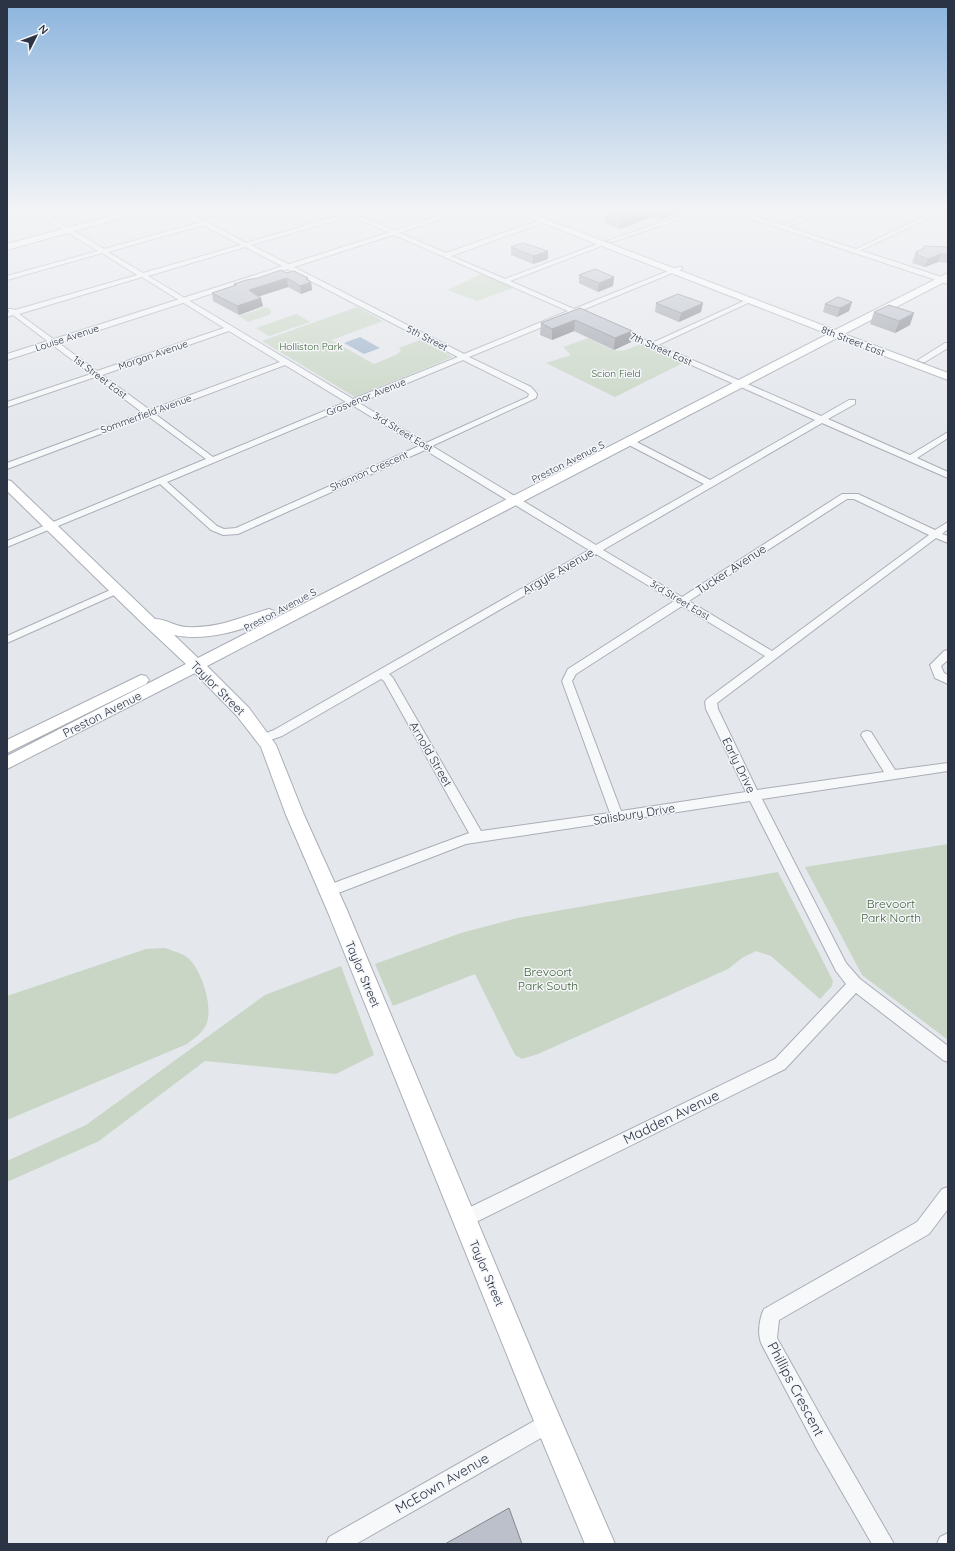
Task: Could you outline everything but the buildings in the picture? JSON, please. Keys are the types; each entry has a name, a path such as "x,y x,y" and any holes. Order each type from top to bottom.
{"main road":[{"name":"8th Street East","path":"704,281 748,301 948,370"},
{"name":"8th Street East","path":"708,281 835,330 948,377"},
{"name":"Preston Avenue S","path":"192,661 835,330 934,281"},
{"name":"Preston Avenue S","path":"192,661 269,614 509,497 628,441 735,382"},
{"name":"Taylor Street","path":"7,484 144,618 192,661 239,707 264,738 548,1423 600,1544"},
{"path":"144,618 175,630 208,632 245,624 269,614"},
{"name":"Preston Avenue","path":"7,747 192,661"},
{"name":"Preston Avenue","path":"7,763 192,661"}],"street":[{"path":"9,312 119,281"},
{"name":"3rd Street East","path":"153,281 772,656"},
{"name":"Louise Avenue","path":"7,357 244,281"},
{"name":"5th Street","path":"317,281 463,357"},
{"path":"506,281 594,320"},
{"name":"Grosvenor Avenue","path":"7,544 646,281"},
{"path":"652,345 748,301"},
{"name":"1st Street East","path":"9,312 212,460"},
{"name":"7th Street East","path":"608,326 948,476"},
{"name":"Morgan Avenue","path":"7,405 230,328"},
{"path":"922,360 948,345"},
{"name":"Shannon Crescent","path":"161,481 214,528 223,532 238,531 532,398 533,394 528,389 463,357"},
{"name":"Sommerfield Avenue","path":"7,466 286,362"},
{"name":"Argyle Avenue","path":"264,738 278,733 382,674 709,483 852,402"},
{"path":"910,459 948,434"},
{"path":"628,441 709,483"},
{"name":"Tucker Avenue","path":"617,816 567,681 572,672 845,496 855,496 948,540"},
{"name":"Early Drive","path":"948,525 711,702 712,709 754,796 841,967 855,984 948,1055"},
{"path":"7,640 117,590"},
{"path":"948,654 935,665 939,675 948,680"},
{"name":"Arnold Street","path":"382,674 388,678 472,825 477,837"},
{"path":"867,735 892,775"},
{"name":"Salisbury Drive","path":"328,890 431,852 477,837 547,828 617,816 948,767"},
{"name":"Madden Avenue","path":"464,1219 780,1064 855,984"},
{"name":"Phillips Crescent","path":"884,1544 823,1440 768,1339 770,1315 923,1228 948,1196"},
{"name":"McEown Avenue","path":"336,1544 548,1423"}],"green space":[{"path":"466,281 498,281 513,288 477,301 448,290"},
{"path":"266,307 271,310 271,314 248,322 239,316"},
{"name":"Holliston Park","path":"357,307 383,321 331,340 374,364 396,355 401,351 399,348 420,340 453,357 355,397 262,341"},
{"path":"296,314 310,322 269,336 256,328"},
{"name":"Scion Field","path":"588,338 610,349 621,351 627,350 644,342 687,361 615,397 546,363 571,355 563,347"},
{"name":"Brevoort Park North","path":"948,844 948,1040 862,975 805,867"},
{"name":"Brevoort Park South","path":"778,872 833,981 832,986 820,999 771,956 756,951 742,958 728,969 538,1054 522,1059 515,1055 475,974 393,1006 375,964 461,933 517,918"},
{"path":"165,948 180,953 188,958 198,971 206,991 209,1011 208,1020 201,1032 187,1044 7,1120 7,996 146,949"},
{"path":"341,966 374,1055 336,1074 205,1061 99,1141 7,1182 7,1161 86,1125 265,995"}],"water":[{"path":"360,337 380,348 364,354 344,343"}]}
